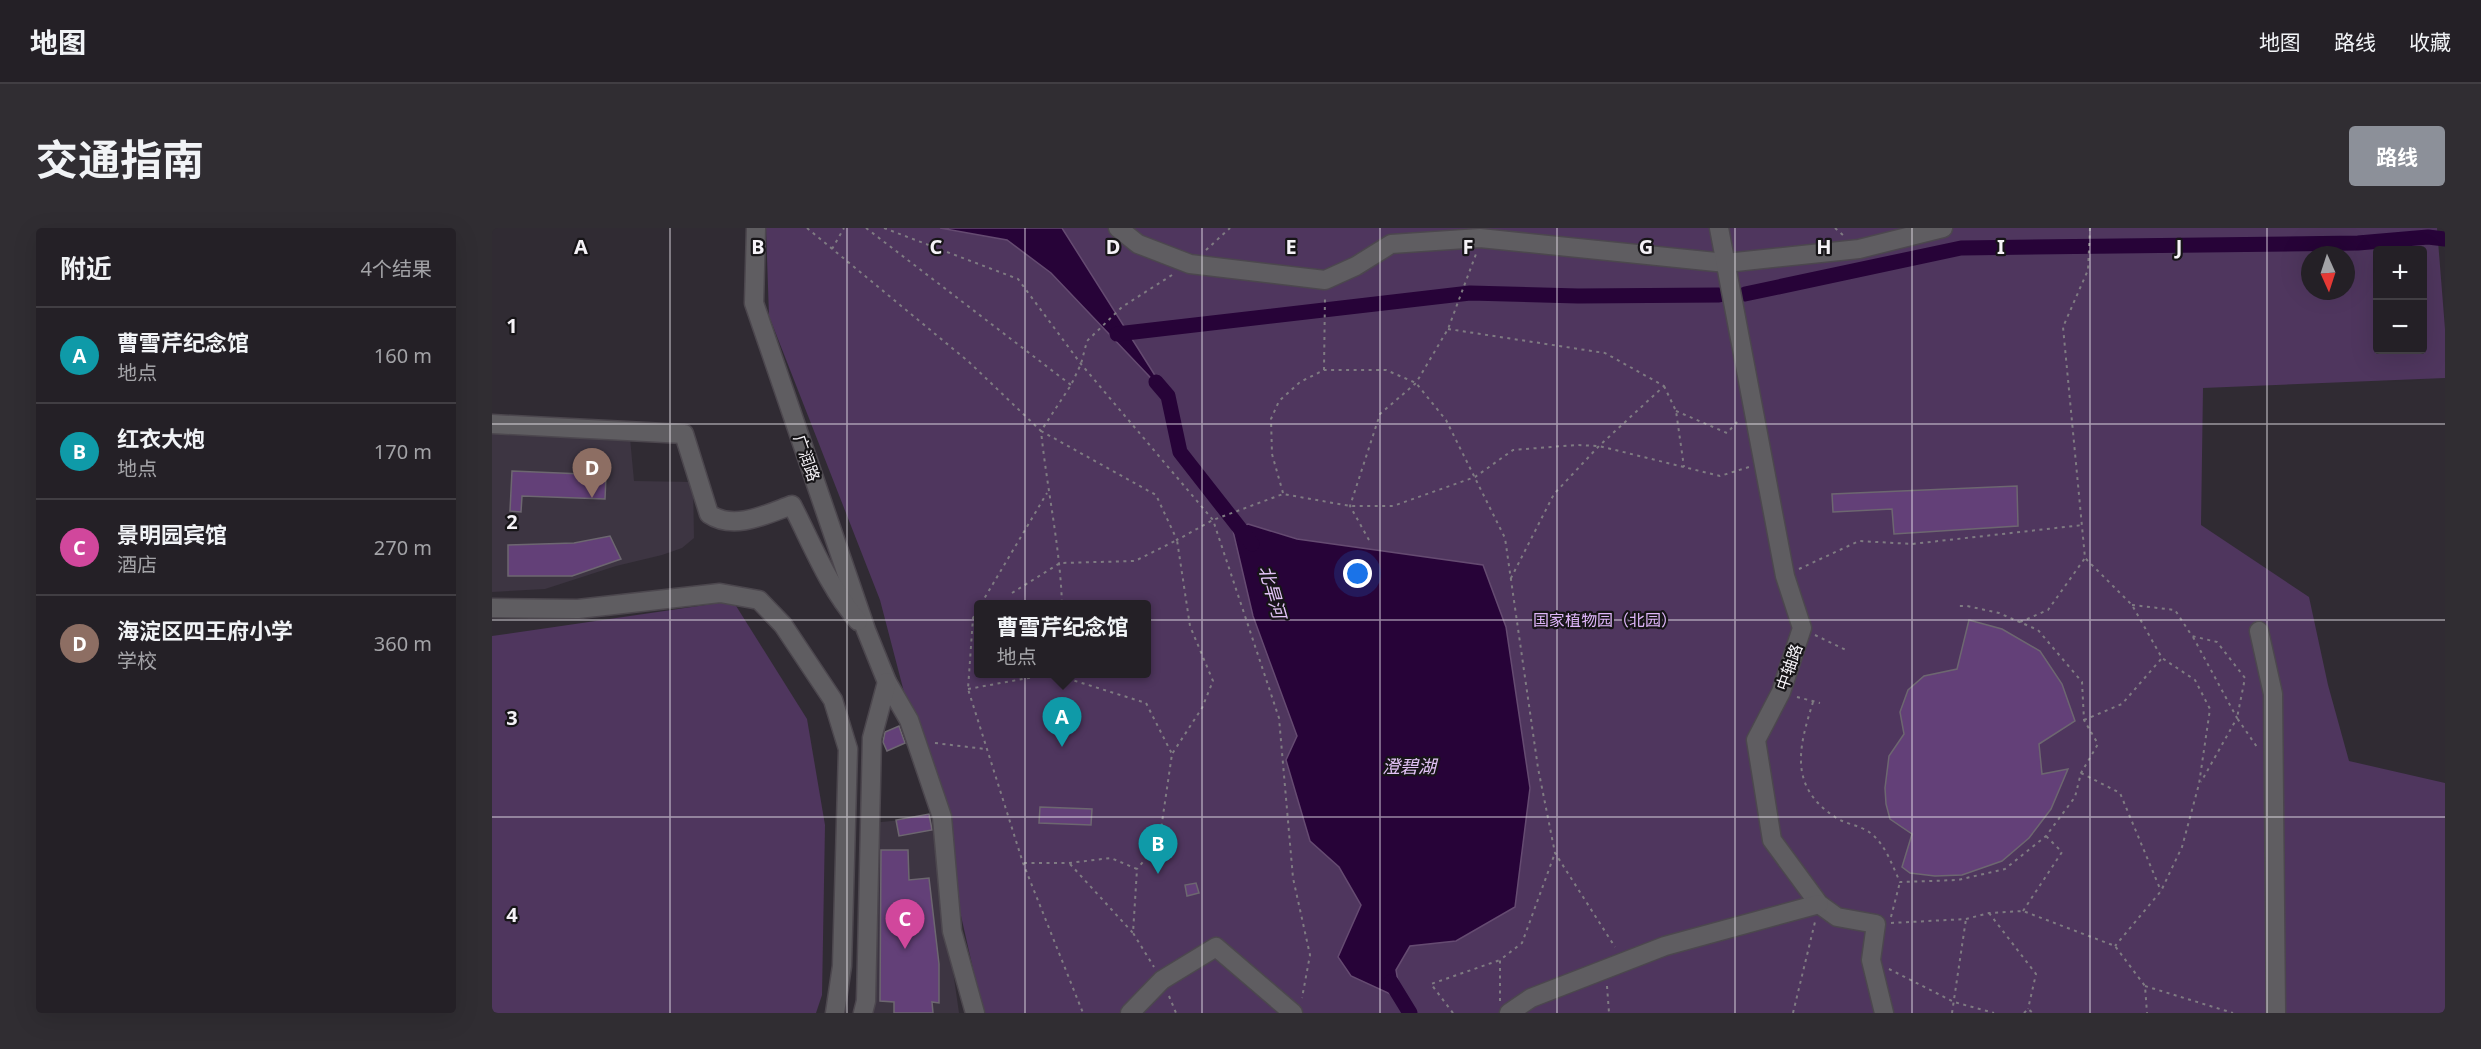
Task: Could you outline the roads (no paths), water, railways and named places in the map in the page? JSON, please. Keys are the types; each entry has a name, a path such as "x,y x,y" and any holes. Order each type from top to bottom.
{"street":[{"name":"广润路","path":"756,228 754,303 866,630 887,682 909,720 918,741 942,817 952,931 975,1013"},
{"path":"1118,228 1138,244 1190,264 1325,280 1356,266 1391,244 1480,238 1726,263 1859,249 1943,228"},
{"name":"中轴路","path":"1719,228 1785,575 1802,628 1781,692 1756,740 1772,840 1819,904 1837,917 1883,924 1871,960 1884,1013"},
{"path":"492,424 684,434 709,514 718,520 755,519 792,504 829,578 847,608 866,630"},
{"path":"492,608 578,609 720,593 759,600 783,625 833,700 848,749 842,966 835,1013"},
{"path":"2259,631 2273,694 2276,1013"},
{"path":"846,773 861,758 872,738 887,682"},
{"path":"863,1013 867,989 872,738"},
{"path":"1504,1008 1665,946 1819,904"},
{"path":"1130,1013 1162,980 1216,947 1297,1007"}],"water":[{"path":"940,228 1062,228 1168,396 1051,273 1007,240"},
{"name":"澄碧湖","path":"1248,524 1297,539 1483,565 1506,627 1530,788 1515,907 1456,941 1410,946 1396,970 1401,999 1351,976 1338,957 1361,905 1339,867 1310,841 1286,760 1297,736 1253,616 1233,531"}],"waterway":[{"path":"1745,294 1961,248 2358,243 2428,237 2445,239"},
{"path":"1117,334 1470,293 1578,296 1719,295"},
{"name":"北旱河","path":"1156,382 1168,396 1180,452 1252,544"},
{"name":"北旱河","path":"1391,982 1410,1013"}],"place":[{"name":"海淀区四王府小学","path":"592,498"},
{"name":"曹雪芹纪念馆","path":"1062,747"},
{"name":"红衣大炮","path":"1158,874"},
{"name":"景明园宾馆","path":"905,949"}],"park label":[{"name":"国家植物园（北园）","path":"1605,620"}]}
